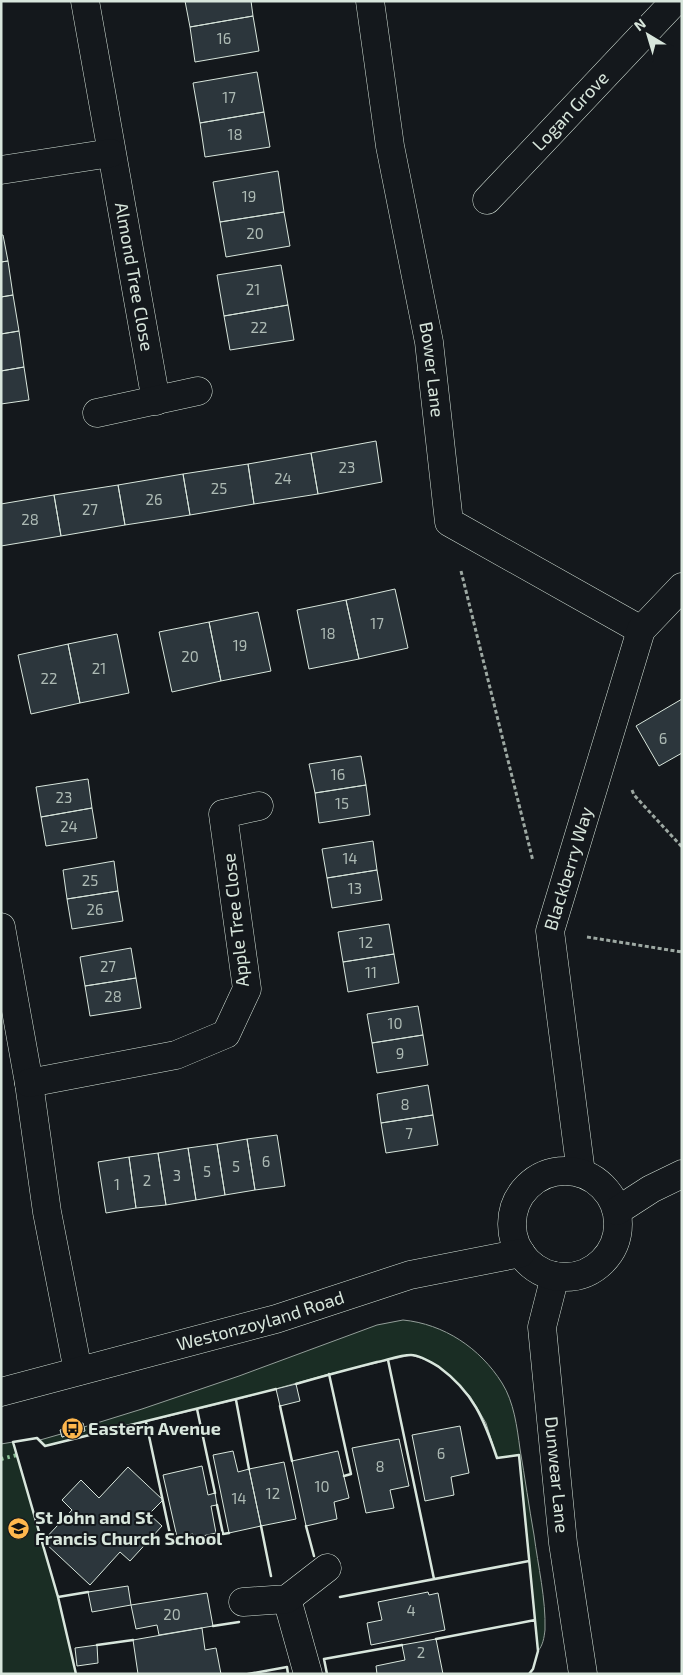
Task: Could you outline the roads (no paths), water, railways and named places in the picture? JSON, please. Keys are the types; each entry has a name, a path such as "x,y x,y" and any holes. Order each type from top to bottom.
{"street":[{"name":"Almond Tree Close","path":"85,1 110,153 156,401"},
{"name":"Bower Lane","path":"370,1 390,146 429,342 449,522 642,630"},
{"name":"Logan Grove","path":"487,200 675,1"},
{"path":"1,170 110,153"},
{"path":"96,413 198,391"},
{"name":"Blackberry Way","path":"581,1173 550,931 642,630 682,586"},
{"name":"Apple Tree Close","path":"28,1083 176,1055 226,1034 247,989 223,814 259,806"},
{"path":"1,927 28,1083 47,1212 78,1371"},
{"path":"566,1171 581,1173 598,1181 610,1194 617,1211 618,1228 614,1245 604,1260 590,1271 573,1276 556,1276 530,1264 521,1253 514,1238 512,1222 515,1206 523,1192 535,1181 550,1173 566,1171"},
{"path":"617,1211 682,1174"},
{"name":"Westonzoyland Road","path":"1,1392 276,1319 410,1275 521,1253"},
{"name":"Dunwear Lane","path":"556,1276 542,1327 563,1543 583,1674"},
{"path":"243,1602 287,1599 327,1568"},
{"path":"287,1599 308,1674"}],"place":[{"name":"Eastern Avenue","path":"72,1429"},
{"name":"St John and St Francis Church School","path":"19,1528"}]}
